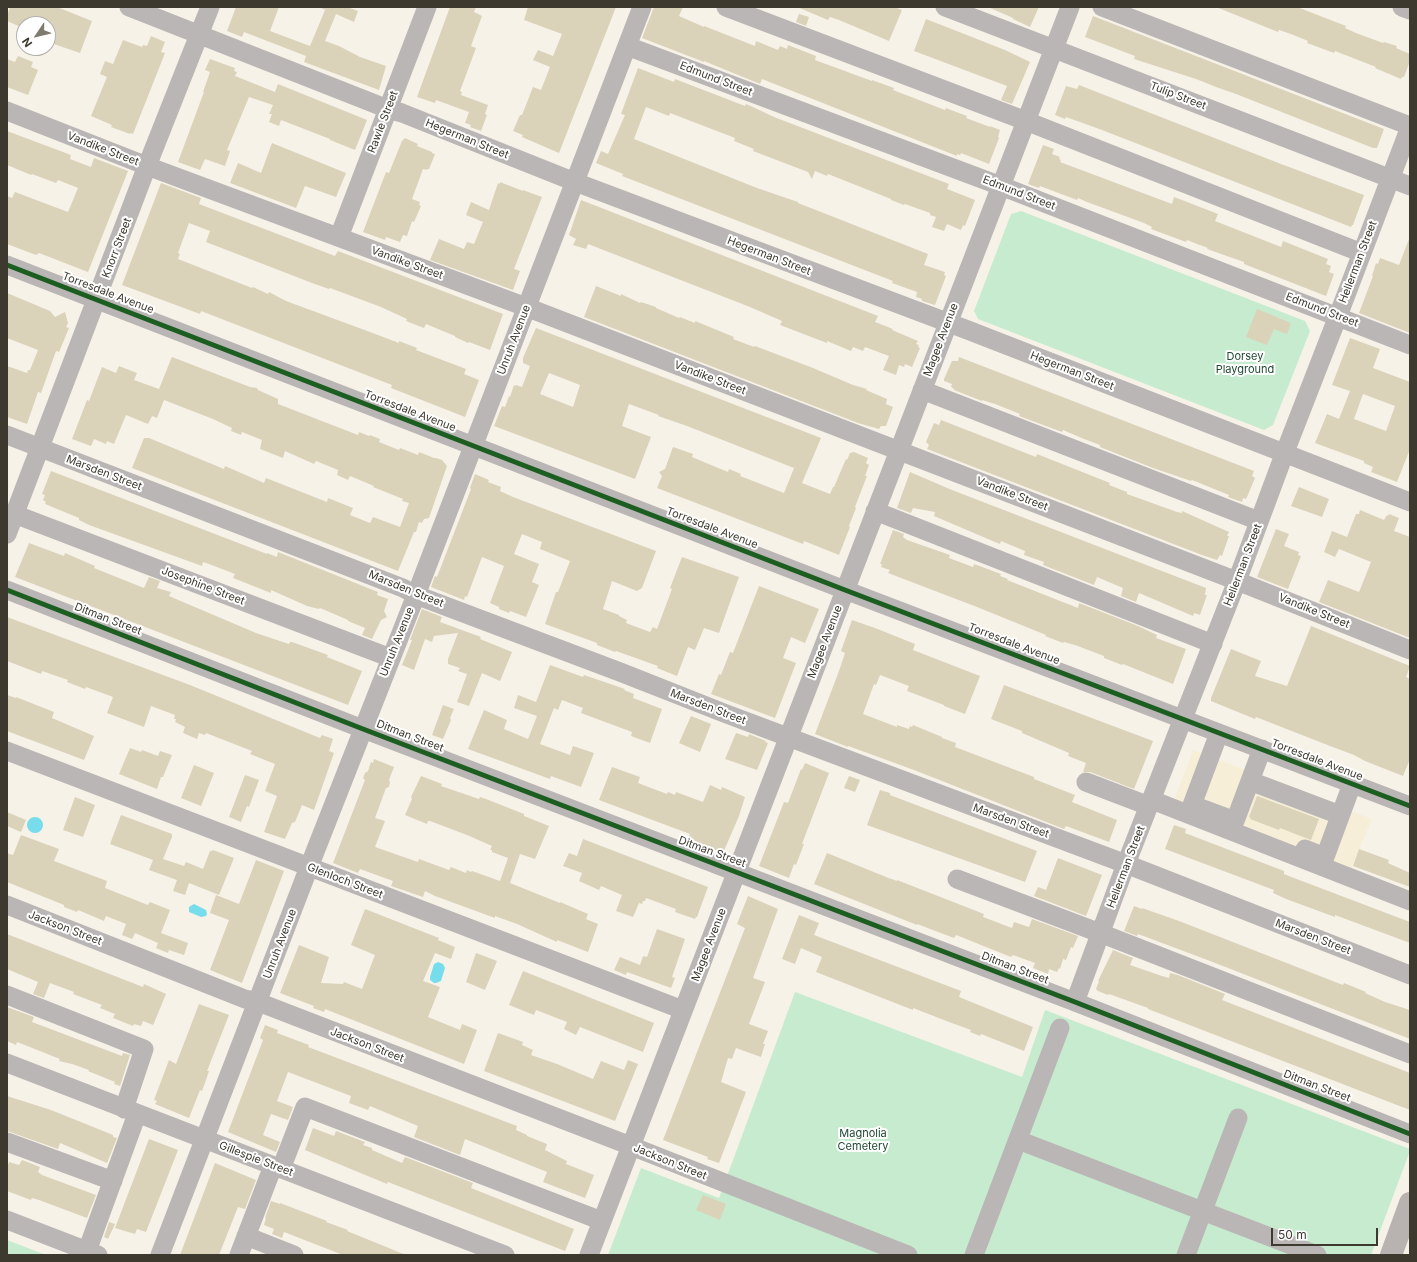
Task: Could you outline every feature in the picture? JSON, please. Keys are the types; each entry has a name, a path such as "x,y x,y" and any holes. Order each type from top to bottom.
{"highway":[{"path":"1391,1255 1408,1214"}],"street":[{"name":"Hegerman Street","path":"129,7 575,182 1284,452 1410,502"},
{"name":"Knorr Street","path":"7,534 147,166 210,7"},
{"name":"Rawle Street","path":"339,237 428,7"},
{"name":"Unruh Avenue","path":"160,1255 642,7"},
{"path":"726,7 1026,121 1362,252"},
{"name":"Tulip Street","path":"945,7 1410,186"},
{"name":"Magee Avenue","path":"589,1255 1070,7"},
{"path":"1102,7 1410,126"},
{"path":"1402,7 1410,10"},
{"name":"Edmund Street","path":"627,46 1001,186 1410,345"},
{"name":"Vandike Street","path":"7,111 147,166 526,307 899,450 1237,581 1410,650"},
{"name":"Hellerman Street","path":"1075,1002 1126,864 1213,644 1284,452 1338,316 1410,126"},
{"name":"Torresdale Avenue","path":"7,265 845,590 1410,806"},
{"path":"922,390 1259,521"},
{"name":"Marsden Street","path":"7,435 788,738 1126,864 1410,975"},
{"path":"875,511 1213,644"},
{"name":"Josephine Street","path":"14,514 391,658"},
{"name":"Ditman Street","path":"7,590 363,729 1075,1002 1410,1134"},
{"path":"1219,733 1192,805 1325,857 1352,784"},
{"path":"1235,821 1262,749"},
{"name":"Glenloch Street","path":"7,751 683,1010"},
{"path":"1250,781 1340,816"},
{"path":"1086,782 1150,803 1410,901"},
{"path":"957,879 1410,1054"},
{"name":"Jackson Street","path":"7,905 245,999 258,1002 631,1146 908,1255"},
{"path":"7,994 144,1049 131,1111 92,1253 7,1220"},
{"path":"974,1255 1060,1028"},
{"name":"Gillespie Street","path":"7,1063 505,1255"},
{"path":"239,1255 246,1236 305,1107 602,1221"},
{"path":"1186,1255 1238,1118"},
{"path":"1018,1140 1317,1255"},
{"path":"7,1142 113,1181"},
{"path":"246,1236 294,1255"}],"shaded area":[{"path":"1193,750 1372,819 1350,871 1173,803"}],"green space":[{"name":"Dorsey Playground","path":"1021,211 1305,321 1310,331 1273,425 1264,430 978,319 974,311 1011,214"},
{"name":"Magnolia Cemetery","path":"795,992 1022,1077 1045,1010 1410,1149 1410,1151 1371,1255 608,1255 641,1168 719,1198"},
{"path":"7,1240 46,1255 7,1255"}],"water":[{"path":"35,817 41,819 43,825 41,831 35,833 29,831 27,825 29,819"},
{"path":"194,904 206,910 206,916 201,917 189,912 189,907"},
{"path":"438,962 443,964 445,968 441,981 434,983 430,980 430,977 434,964"}],"building":[{"path":"10,7 57,7 92,21 80,53 56,45 56,16 16,16 16,25 7,21"},
{"path":"236,7 279,7 270,31 310,46 325,10 319,7 347,7 358,11 354,22 336,14 325,41 339,46 360,57 386,66 379,90 304,62 306,56 244,32 242,37 227,31"},
{"path":"450,7 476,7 474,12 482,16 471,46 476,48 460,91 462,92 461,95 488,105 485,114 487,115 481,131 470,127 471,125 465,123 469,112 436,100 435,103 417,97"},
{"path":"528,7 616,7 559,153 522,137 523,135 513,131 520,115 522,115 533,87 541,90 550,67 533,60 538,50 553,56 562,34 524,20"},
{"path":"654,7 683,7 679,16 704,27 755,46 756,41 778,50 780,46 787,49 788,45 816,56 815,60 894,88 893,90 945,110 946,108 967,116 966,118 1000,130 999,138 989,164 961,153 960,155 957,154 957,156 762,79 760,84 642,38"},
{"path":"797,7 894,7 902,10 889,41 839,20 830,17 828,20"},
{"path":"988,7 1039,7 1030,27"},
{"path":"1216,7 1297,7 1346,26 1345,28 1356,33 1383,43 1397,46 1396,48 1410,54 1410,61 1404,77 1401,79 1375,68 1376,67 1335,51 1334,53 1307,43 1308,41 1291,34 1279,30 1278,32"},
{"path":"799,14 809,17 806,26 796,22"},
{"path":"1093,16 1384,129 1377,148 1373,148 1196,79 1134,59 1135,56 1085,37"},
{"path":"926,19 1005,50 1030,62 1012,104 1001,100 1007,86 914,51"},
{"path":"151,36 165,42 161,52 165,53 133,134 130,134 111,127 112,125 91,116 107,77 100,74 105,61 113,64 123,40 142,47 143,45 147,46"},
{"path":"18,56 33,62 31,67 38,70 28,95 7,87 7,59 15,62"},
{"path":"210,59 235,68 234,71 237,72 235,76 275,92 278,84 367,120 355,150 281,120 279,126 269,122 272,114 269,114 273,105 249,97 227,150 230,151 225,166 205,159 200,170 178,162 204,92 210,72 205,70"},
{"path":"638,68 674,82 675,79 745,106 746,104 774,117 949,184 947,189 975,200 965,226 963,225 961,230 947,224 944,231 932,227 936,217 930,215 930,213 905,204 904,205 828,174 827,176 815,171 812,179 808,172 753,151 754,149 734,141 735,138 670,113 669,116 646,107 634,139 928,254 924,265 945,272 944,275 946,276 935,305 922,301 922,299 916,297 917,292 892,283 893,281 622,176 623,174 596,163 601,151 608,154 625,115 621,114"},
{"path":"1079,85 1364,195 1353,225 1351,227 1102,130 1066,117 1065,119 1055,115 1066,86 1077,89"},
{"path":"7,131 71,155 70,159 91,167 94,158 128,171 88,272 39,253 36,255 7,244 7,196 12,198 15,192 68,212 78,188 58,180 56,183 32,174 31,175 7,165"},
{"path":"405,138 418,144 417,146 435,154 429,169 423,169 412,199 420,202 419,205 421,206 414,222 412,221 407,236 403,235 400,242 386,237 385,240 363,232 386,172 389,173 402,141"},
{"path":"272,143 346,173 336,197 305,186 296,208 230,183 238,163 261,173"},
{"path":"1043,145 1054,149 1052,154 1060,157 1060,162 1172,204 1174,197 1218,214 1215,221 1281,247 1283,241 1328,259 1326,264 1331,266 1329,272 1334,274 1326,296 1244,264 1244,262 1207,249 1208,248 1187,240 1186,242 1151,229 1152,227 1144,223 1078,198 1077,200 1040,186 1039,188 1028,184"},
{"path":"500,182 542,197 514,269 520,271 513,290 430,260 439,239 464,249 467,242 474,244 483,222 466,215 471,202 489,210 498,183 500,184"},
{"path":"161,183 201,198 199,204 335,256 338,251 503,314 490,350 469,342 468,343 426,324 424,328 406,321 407,319 381,307 312,283 206,242 210,231 189,223 178,253 180,254 178,259 268,294 269,292 286,301 399,343 399,341 417,348 416,350 466,369 464,374 479,380 465,417 391,388 392,385 201,311 200,314 122,285"},
{"path":"581,200 878,316 875,322 918,341 916,344 919,345 918,347 920,348 912,367 905,364 904,367 899,365 896,375 883,370 889,356 865,347 863,351 853,347 851,351 827,341 827,343 780,325 782,321 750,307 588,244 586,249 573,245 576,239 569,235"},
{"path":"1409,239 1410,333 1359,313 1373,276 1376,263 1378,264 1380,258 1399,265"},
{"path":"596,286 621,296 621,294 640,303 641,302 656,307 679,318 680,317 695,323 695,321 734,337 733,339 867,389 866,390 887,399 886,404 893,407 886,426 881,426 879,429 858,423 584,317"},
{"path":"7,293 50,311 55,317 65,312 68,323 66,327 69,328 59,352 56,351 41,393 38,392 27,424 7,417 7,366 27,373 28,370 30,370 38,350 7,338"},
{"path":"1257,309 1291,323 1287,334 1274,329 1267,345 1246,337"},
{"path":"536,328 821,438 802,483 830,494 850,453 854,452 868,458 866,463 869,465 865,476 867,476 839,555 804,541 803,544 657,488 662,476 659,472 665,469 673,447 693,454 692,457 711,465 728,472 729,469 741,474 740,476 784,493 794,468 658,416 659,415 629,404 622,426 651,437 635,479 494,426 502,406 505,407 509,396 510,397 514,385 522,387 530,366 523,363 523,358","holes":["549,373 580,385 573,407 540,394"]},
{"path":"1350,338 1380,349 1373,368 1410,382 1410,449 1397,482 1371,472 1373,467 1364,463 1364,461 1315,443 1327,414 1339,419 1350,391 1332,385","holes":["1363,394 1395,406 1386,431 1354,419"]},
{"path":"172,357 250,387 257,388 258,390 278,399 278,404 358,435 359,432 369,436 370,435 380,439 379,442 399,450 400,448 418,455 419,452 442,460 447,466 429,518 424,519 422,523 419,522 398,571 132,468 144,438 149,438 224,469 225,466 264,483 266,478 327,502 328,498 353,508 350,515 370,523 373,517 400,527 409,503 402,501 403,499 350,476 348,480 337,475 338,470 316,461 314,464 285,451 283,458 260,449 262,440 242,432 241,435 231,431 232,428 213,419 164,400 157,418 152,416 148,424 126,415 114,444 107,441 106,444 94,439 91,446 72,439 102,367 116,373 119,366 137,373 134,380 159,389"},
{"path":"959,357 1254,471 1252,476 1255,478 1247,497 1246,499 1243,498 1242,502 1228,497 1229,495 1192,480 1191,481 1153,468 1100,447 1100,445 1063,430 1062,432 1019,416 1020,414 995,404 982,401 954,390 951,387 952,384 944,381 944,379 952,361 958,361"},
{"path":"941,420 1036,457 1037,454 1110,483 1109,485 1127,492 1127,494 1177,512 1182,513 1182,511 1229,532 1222,556 1220,555 1217,560 1202,555 927,449 929,445 926,442 934,423 939,425"},
{"path":"51,471 267,554 277,557 278,552 378,592 377,595 388,599 384,611 387,617 381,620 372,639 362,635 365,628 320,608 307,606 271,590 271,593 233,578 235,574 209,564 203,562 202,566 89,525 79,520 79,518 45,504 46,502 43,500 45,495 42,494"},
{"path":"910,472 952,490 1206,588 1205,595 1207,595 1200,615 1194,613 1193,616 1139,593 1136,602 1121,596 1123,588 1097,577 1094,585 1043,565 1044,562 1024,555 1025,551 1001,541 1000,544 934,516 935,512 913,508 911,513 897,508"},
{"path":"475,474 489,480 488,482 501,487 500,491 513,497 656,551 642,588 637,591 612,581 603,609 619,615 627,620 626,623 650,632 653,627 657,629 682,557 739,577 719,633 704,628 695,650 688,647 677,676 657,668 658,666 616,651 615,652 597,645 597,643 545,624 556,592 558,592 570,561 540,549 542,542 522,534 514,554 539,564 532,582 539,585 526,617 510,611 509,613 490,603 504,566 482,557 467,597 465,596 464,600 431,587 435,576 437,577 471,489 470,488"},
{"path":"1299,487 1329,499 1322,517 1291,506"},
{"path":"1360,510 1384,520 1389,514 1399,518 1394,531 1410,537 1410,638 1319,602 1328,580 1359,592 1371,562 1339,549 1335,557 1324,552 1332,531 1347,537 1356,514 1359,514"},
{"path":"1276,529 1289,534 1284,546 1299,552 1298,555 1301,556 1288,589 1257,577"},
{"path":"893,530 904,534 903,537 907,540 950,555 949,558 973,567 974,564 1001,574 1000,576 1008,579 1007,580 1078,608 1079,603 1138,626 1157,635 1156,638 1186,649 1173,684 1104,658 1104,656 1075,645 1063,643 1045,636 1046,635 977,607 888,573 890,570 881,567 882,564 880,564"},
{"path":"29,543 64,556 65,553 95,566 94,568 144,588 149,577 160,581 157,588 171,592 169,596 256,633 289,644 292,642 328,655 327,657 362,671 348,705 15,577"},
{"path":"759,586 819,609 805,643 791,637 783,658 796,663 775,718 711,694 719,674 721,675 730,652 733,653"},
{"path":"422,609 442,617 440,622 481,637 480,639 512,652 500,681 482,673 469,706 457,702 467,674 458,671 460,668 448,664 448,659 458,633 434,636 432,642 425,639 414,670 402,665"},
{"path":"7,617 190,685 320,738 322,735 333,739 329,751 334,753 314,810 302,805 295,822 292,823 285,839 264,832 277,796 265,791 275,764 250,754 252,751 206,733 205,735 199,733 197,739 183,733 185,727 175,722 175,715 151,706 144,727 107,713 113,697 86,687 85,689 67,682 68,680 42,671 41,674 7,661"},
{"path":"852,620 915,644 913,650 980,676 965,714 907,691 909,686 880,675 876,685 874,684 863,714 897,727 897,725 909,729 910,726 912,727 913,725 956,743 955,747 1034,777 1034,779 1075,795 1072,802 1117,820 1109,842 1066,826 1064,829 914,770 815,734 845,653 841,651"},
{"path":"1311,626 1410,666 1406,677 1410,679 1410,759 1403,776 1354,755 1256,717 1255,719 1211,701 1231,649 1261,661 1255,676 1287,686"},
{"path":"550,665 583,677 584,675 625,689 624,690 634,694 633,698 662,709 650,743 631,736 632,732 581,713 583,708 562,700 558,710 554,708 540,744 570,755 573,746 594,753 581,787 551,776 550,779 468,749 484,710 507,720 504,729 528,739 537,716 514,708 518,695 536,702"},
{"path":"1004,685 1153,741 1134,789 1090,772 1083,772 1086,763 1068,756 1069,753 1022,733 1022,731 991,719"},
{"path":"7,695 54,712 52,718 94,736 84,760 7,731"},
{"path":"443,705 454,709 443,739 432,735"},
{"path":"691,716 711,724 700,752 679,743"},
{"path":"736,733 748,737 749,734 768,743 757,770 725,759"},
{"path":"130,748 141,752 142,750 158,756 160,751 172,755 157,789 119,774"},
{"path":"374,759 394,767 389,780 389,787 386,788 375,818 385,821 375,847 418,862 419,859 449,870 451,867 466,873 467,870 472,871 500,881 508,858 492,852 492,850 490,850 492,846 430,821 428,821 427,824 405,815 412,799 411,797 421,776 442,784 441,786 479,799 480,797 486,799 549,826 535,859 520,854 510,883 588,914 586,919 598,924 588,952 557,940 557,942 517,924 495,916 495,918 425,891 423,897 391,886 393,881 360,869 358,873 333,863 365,780 363,778"},
{"path":"805,763 829,773 802,844 804,844 796,865 794,864 789,878 759,866 784,802 788,803 801,769 802,770"},
{"path":"194,765 214,773 201,806 181,798"},
{"path":"612,767 640,777 638,783 667,794 668,792 675,795 676,792 703,802 710,785 721,790 722,787 745,797 739,816 723,853 688,839 690,834 599,800"},
{"path":"245,775 259,780 249,807 247,806 241,822 229,817"},
{"path":"849,776 860,780 855,792 844,788"},
{"path":"880,790 1037,851 1025,882 867,825"},
{"path":"1257,796 1319,819 1311,840 1280,828 1279,830 1250,819 1251,818 1249,817"},
{"path":"75,797 95,805 83,837 63,830"},
{"path":"7,812 26,820 21,832 7,826"},
{"path":"121,815 172,834 163,859 184,866 186,862 203,869 210,851 213,850 234,858 219,895 189,883 185,895 173,891 177,880 149,870 153,860 110,844"},
{"path":"1174,825 1186,829 1185,833 1284,871 1284,874 1410,922 1410,943 1335,915 1335,917 1286,899 1273,893 1274,890 1165,849"},
{"path":"21,835 59,849 54,861 107,881 105,888 148,905 150,902 170,910 161,933 188,943 184,955 169,950 168,953 156,948 158,943 135,933 132,939 122,935 126,924 106,916 104,921 78,910 77,912 64,907 64,905 7,882 7,853 13,855"},
{"path":"583,839 708,887 697,917 695,919 675,912 676,909 646,898 642,904 639,903 633,917 616,911 622,895 601,886 599,890 579,881 582,873 563,866 569,853 577,856"},
{"path":"1359,849 1389,860 1388,863 1410,873 1410,887 1353,866"},
{"path":"827,853 984,914 983,917 1012,928 1014,922 1029,927 1032,919 1078,936 1073,948 1071,947 1066,960 1063,959 1060,969 1059,968 1057,972 1049,969 1048,974 1033,968 1035,963 1013,955 1011,957 956,935 954,938 917,925 814,884"},
{"path":"1058,858 1102,875 1086,916 1034,896 1038,887 1046,890"},
{"path":"256,860 284,871 242,983 210,970 229,920 210,913 216,895 239,904"},
{"path":"748,896 778,909 753,978 765,982 749,1024 768,1031 763,1044 765,1044 761,1057 736,1048 732,1059 728,1058 721,1082 746,1092 719,1163 707,1159 708,1157 663,1140 745,928 737,924"},
{"path":"1134,906 1179,921 1343,985 1344,983 1385,1002 1410,1010 1410,1039 1210,961 1138,934 1137,936 1124,931"},
{"path":"365,909 439,938 438,940 455,947 451,959 435,953 423,981 440,987 428,1017 460,1030 462,1024 477,1030 464,1064 325,1009 324,1012 313,1008 314,1006 280,993 299,945 329,957 321,983 343,984 344,982 362,989 375,955 351,945"},
{"path":"799,915 819,923 814,935 961,991 959,997 1033,1027 1024,1051 981,1034 980,1036 970,1032 971,1030 913,1008 913,1010 816,972 822,957 801,948 795,964 782,959"},
{"path":"657,929 685,939 672,977 675,978 671,988 627,972 626,975 614,970 620,957 640,965 643,956 647,957"},
{"path":"7,934 143,987 144,984 166,994 153,1025 143,1021 141,1026 134,1024 133,1026 113,1018 115,1014 100,1008 102,1005 50,983 44,998 33,994 38,982 7,969"},
{"path":"1113,950 1133,958 1130,965 1169,978 1170,973 1178,975 1225,994 1222,1000 1410,1073 1410,1110 1148,1008 1098,991 1096,989 1098,981"},
{"path":"476,953 497,961 485,990 466,982"},
{"path":"523,971 654,1023 643,1052 580,1027 576,1035 564,1029 567,1022 536,1010 534,1015 509,1005"},
{"path":"199,1004 229,1015 207,1071 209,1071 202,1091 200,1090 189,1118 155,1104 157,1101 154,1100 169,1060 176,1064"},
{"path":"7,1007 34,1017 32,1022 122,1056 123,1053 130,1055 120,1086 114,1084 115,1082 88,1071 89,1070 59,1061 60,1059 17,1042 16,1045 7,1041"},
{"path":"265,1025 278,1030 277,1033 309,1045 308,1047 517,1126 516,1130 547,1144 545,1150 567,1161 566,1164 594,1175 585,1198 543,1182 547,1172 465,1139 460,1155 414,1137 418,1126 370,1106 368,1110 349,1103 351,1096 288,1072 277,1101 293,1107 288,1120 271,1114 263,1135 280,1142 276,1152 228,1132 263,1040 260,1038"},
{"path":"498,1033 523,1042 522,1045 533,1050 531,1055 593,1079 601,1061 624,1070 628,1060 638,1064 615,1121 484,1071"},
{"path":"7,1096 51,1110 113,1135 113,1137 117,1138 107,1163 60,1143 58,1149 7,1131"},
{"path":"313,1128 334,1136 336,1131 365,1142 363,1145 402,1163 405,1157 473,1183 471,1188 574,1229 565,1251 388,1182 387,1184 305,1150"},
{"path":"149,1139 178,1150 146,1232 137,1229 135,1234 115,1228"},
{"path":"22,1160 40,1167 38,1172 42,1175 96,1195 87,1218 39,1200 32,1198 31,1200 7,1191 7,1168 9,1162 19,1165"},
{"path":"215,1163 256,1180 245,1209 238,1207 219,1255 180,1255"},
{"path":"703,1195 726,1204 720,1220 696,1210"},
{"path":"271,1201 327,1221 326,1222 406,1255 343,1255 284,1232 282,1238 272,1234 274,1229 264,1225"},
{"path":"109,1222 115,1224 108,1239 104,1237"}],"cycle path":[{"path":"7,265 845,590 1410,806"},
{"path":"7,590 363,729 1075,1002 1410,1134"}]}
